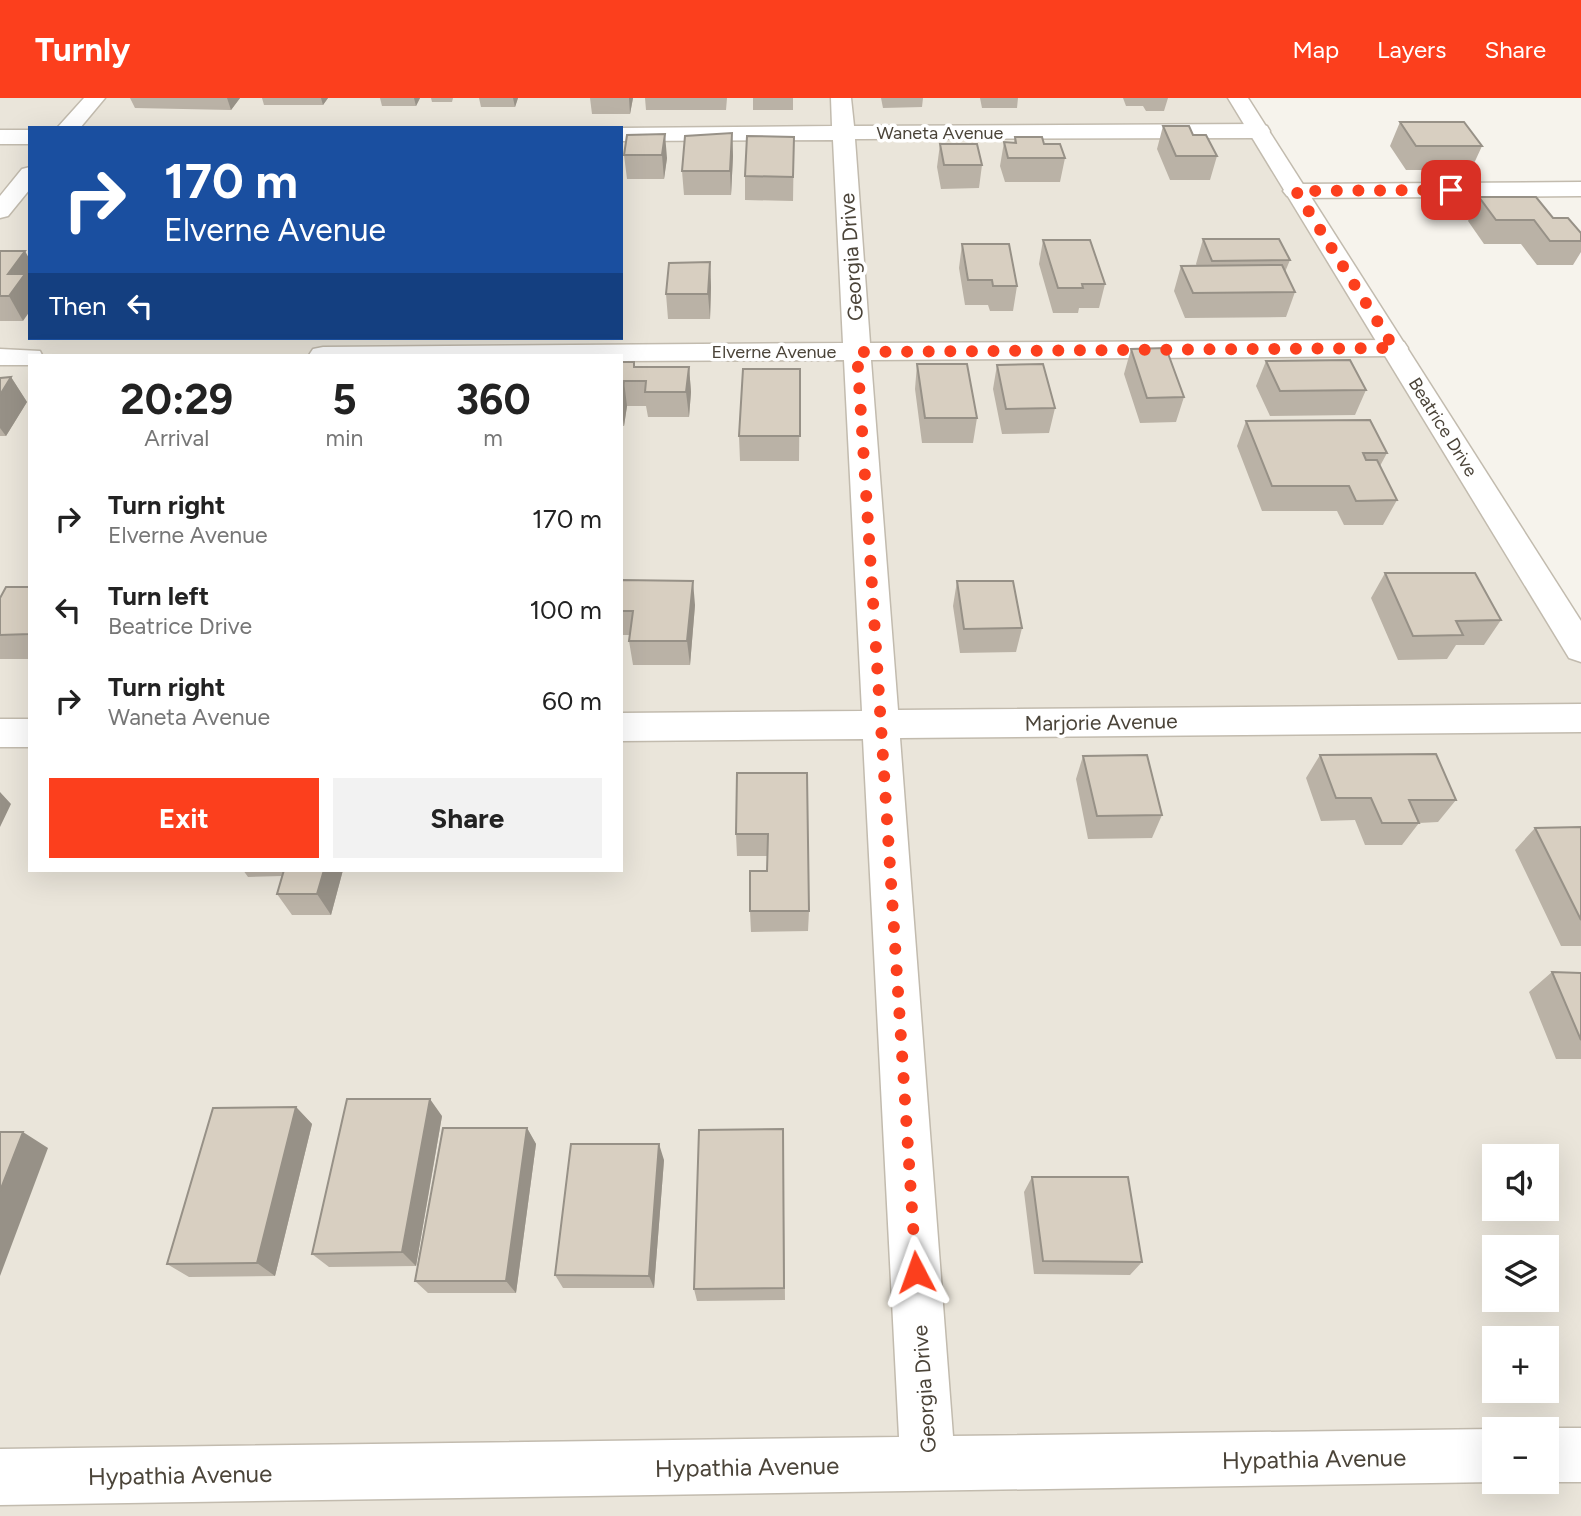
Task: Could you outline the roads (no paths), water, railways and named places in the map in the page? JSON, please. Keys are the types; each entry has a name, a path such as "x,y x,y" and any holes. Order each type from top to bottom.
{"street":[{"path":"70,126 94,98"},
{"name":"Beatrice Drive","path":"1238,98 1581,649"},
{"name":"Waneta Avenue","path":"623,134 842,116 1259,131"},
{"name":"Georgia Drive","path":"842,116 928,1464"},
{"path":"0,137 28,137"},
{"path":"0,211 28,176"},
{"path":"1296,191 1581,189"},
{"name":"Elverne Avenue","path":"501,354 1394,348"},
{"path":"0,357 28,357"},
{"name":"Marjorie Avenue","path":"623,727 1581,718"},
{"path":"0,733 28,733"},
{"path":"1559,1455 1581,1455"},
{"name":"Hypathia Avenue","path":"0,1477 1482,1456"}]}
